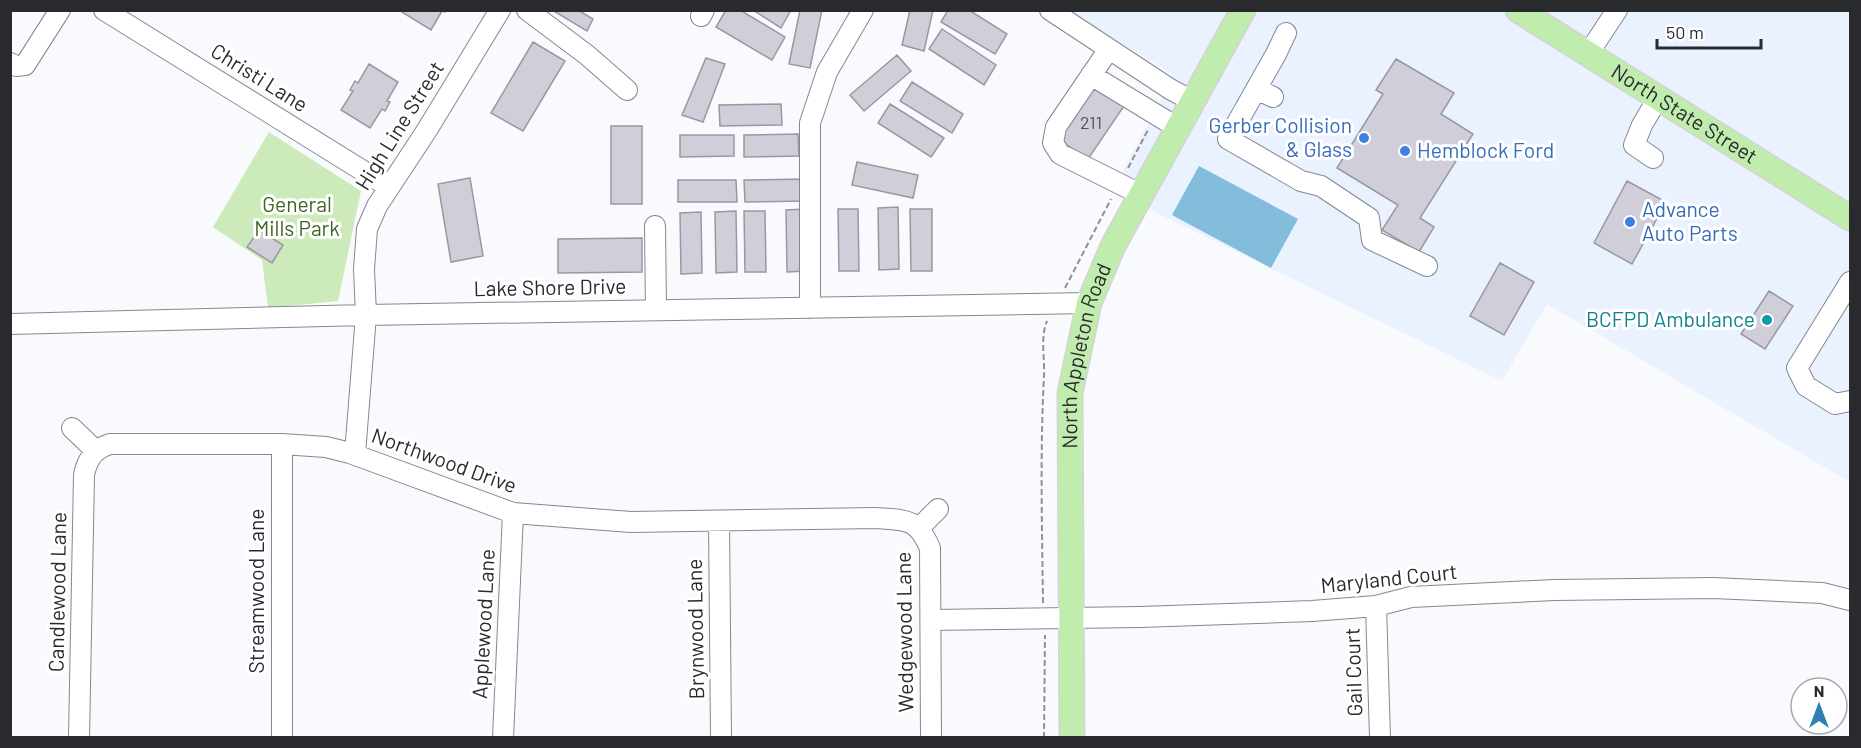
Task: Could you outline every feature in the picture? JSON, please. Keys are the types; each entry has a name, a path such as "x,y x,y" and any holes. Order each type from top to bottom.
{"main road":[{"name":"North Appleton Road","path":"1072,738 1070,393 1089,303 1113,246 1140,194 1243,10"},
{"name":"North State Street","path":"1518,10 1851,218"}],"street":[{"path":"10,63 16,66 26,65 60,10"},
{"name":"High Line Street","path":"355,454 366,315 364,268 367,229 377,206 427,130 500,10"},
{"path":"527,10 587,55 627,90"},
{"path":"810,308 810,123 826,72 862,10"},
{"path":"1050,10 1192,101"},
{"path":"1588,54 1617,10"},
{"name":"Christi Lane","path":"107,11 389,187"},
{"path":"1286,33 1276,54 1264,93 1228,139 1301,181 1321,186 1369,218 1372,240 1427,266"},
{"path":"1109,49 1056,127 1053,143 1060,154 1140,194"},
{"path":"1091,75 1178,128"},
{"path":"1653,158 1634,145 1642,125 1658,98"},
{"path":"656,226 656,310"},
{"path":"1851,282 1797,369 1806,386 1835,404 1851,401"},
{"name":"Lake Shore Drive","path":"10,324 366,315 1089,303"},
{"path":"72,428 96,451"},
{"name":"Northwood Drive","path":"96,451 110,444 282,444 326,447 355,454 513,513 631,522 876,518 905,520 919,528"},
{"name":"Streamwood Lane","path":"282,444 282,738"},
{"name":"Candlewood Lane","path":"79,738 84,475 87,461 96,451"},
{"path":"919,528 938,509"},
{"name":"Applewood Lane","path":"503,738 513,513"},
{"name":"Brynwood Lane","path":"719,521 721,738"},
{"name":"Wedgewood Lane","path":"919,528 924,533 930,548 931,738"},
{"name":"Maryland Court","path":"931,620 1219,615 1312,611 1376,606 1411,597 1554,590 1713,588 1822,593 1851,600"},
{"name":"Gail Court","path":"1376,606 1380,738"}],"shaded area":[{"path":"1069,11 1850,11 1850,482 1547,304 1502,381 1112,191 1174,75"}],"green space":[{"name":"General Mills Park","path":"269,132 361,191 338,301 268,308 262,260 213,227"}],"water":[{"path":"1199,166 1298,219 1271,268 1172,215"}],"building":[{"path":"402,10 447,10 442,11 431,30"},
{"path":"552,10 578,10 593,19 587,31"},
{"path":"726,10 740,10 785,37 772,60 716,27"},
{"path":"753,10 791,10 781,28"},
{"path":"800,10 822,10 810,68 789,64"},
{"path":"910,10 933,10 924,51 902,45"},
{"path":"948,10 969,10 1007,34 995,54 941,22"},
{"path":"942,29 996,65 984,85 929,49"},
{"path":"533,42 565,61 523,131 491,113"},
{"path":"897,55 911,71 864,111 850,95"},
{"path":"706,58 725,64 703,122 682,115"},
{"name":"Hemblock Ford","path":"1396,59 1454,93 1441,114 1473,134 1420,218 1434,227 1419,252 1382,230 1398,205 1337,168 1383,94 1376,90"},
{"path":"369,64 398,82 387,101 390,102 385,111 382,109 370,128 341,110 353,91 350,90 355,81 358,83"},
{"path":"912,82 963,114 952,133 900,101"},
{"path":"1094,86 1124,106 1088,159 1058,139"},
{"path":"781,104 782,125 720,126 719,105"},
{"path":"890,104 944,138 931,157 878,123"},
{"path":"611,126 642,126 642,204 611,204"},
{"path":"798,134 799,156 744,157 744,135"},
{"path":"680,135 734,135 734,156 680,157"},
{"path":"857,162 918,175 913,198 852,185"},
{"path":"470,178 483,256 451,262 438,184"},
{"path":"806,179 807,201 745,202 744,180"},
{"path":"678,180 736,180 737,202 678,202"},
{"name":"Advance Auto Parts","path":"1627,181 1666,202 1632,264 1594,243"},
{"path":"898,207 899,269 879,270 878,208"},
{"path":"806,209 806,271 787,272 786,210"},
{"path":"838,209 858,209 859,271 839,271"},
{"path":"910,209 932,209 932,271 911,271"},
{"path":"736,211 737,272 716,273 715,212"},
{"path":"744,211 765,211 766,272 745,272"},
{"path":"701,212 702,273 681,274 680,213"},
{"path":"259,230 283,245 272,263 247,247"},
{"path":"642,238 642,272 558,273 558,239"},
{"path":"1500,263 1534,282 1504,335 1470,316"},
{"name":"BCFPD Ambulance","path":"1769,291 1793,306 1765,349 1741,334"}],"place":[{"name":"Gerber Collision & Glass","path":"1364,138"},
{"name":"Hemblock Ford","path":"1405,151"},
{"name":"Advance Auto Parts","path":"1630,222"},
{"name":"BCFPD Ambulance","path":"1767,320"}]}
